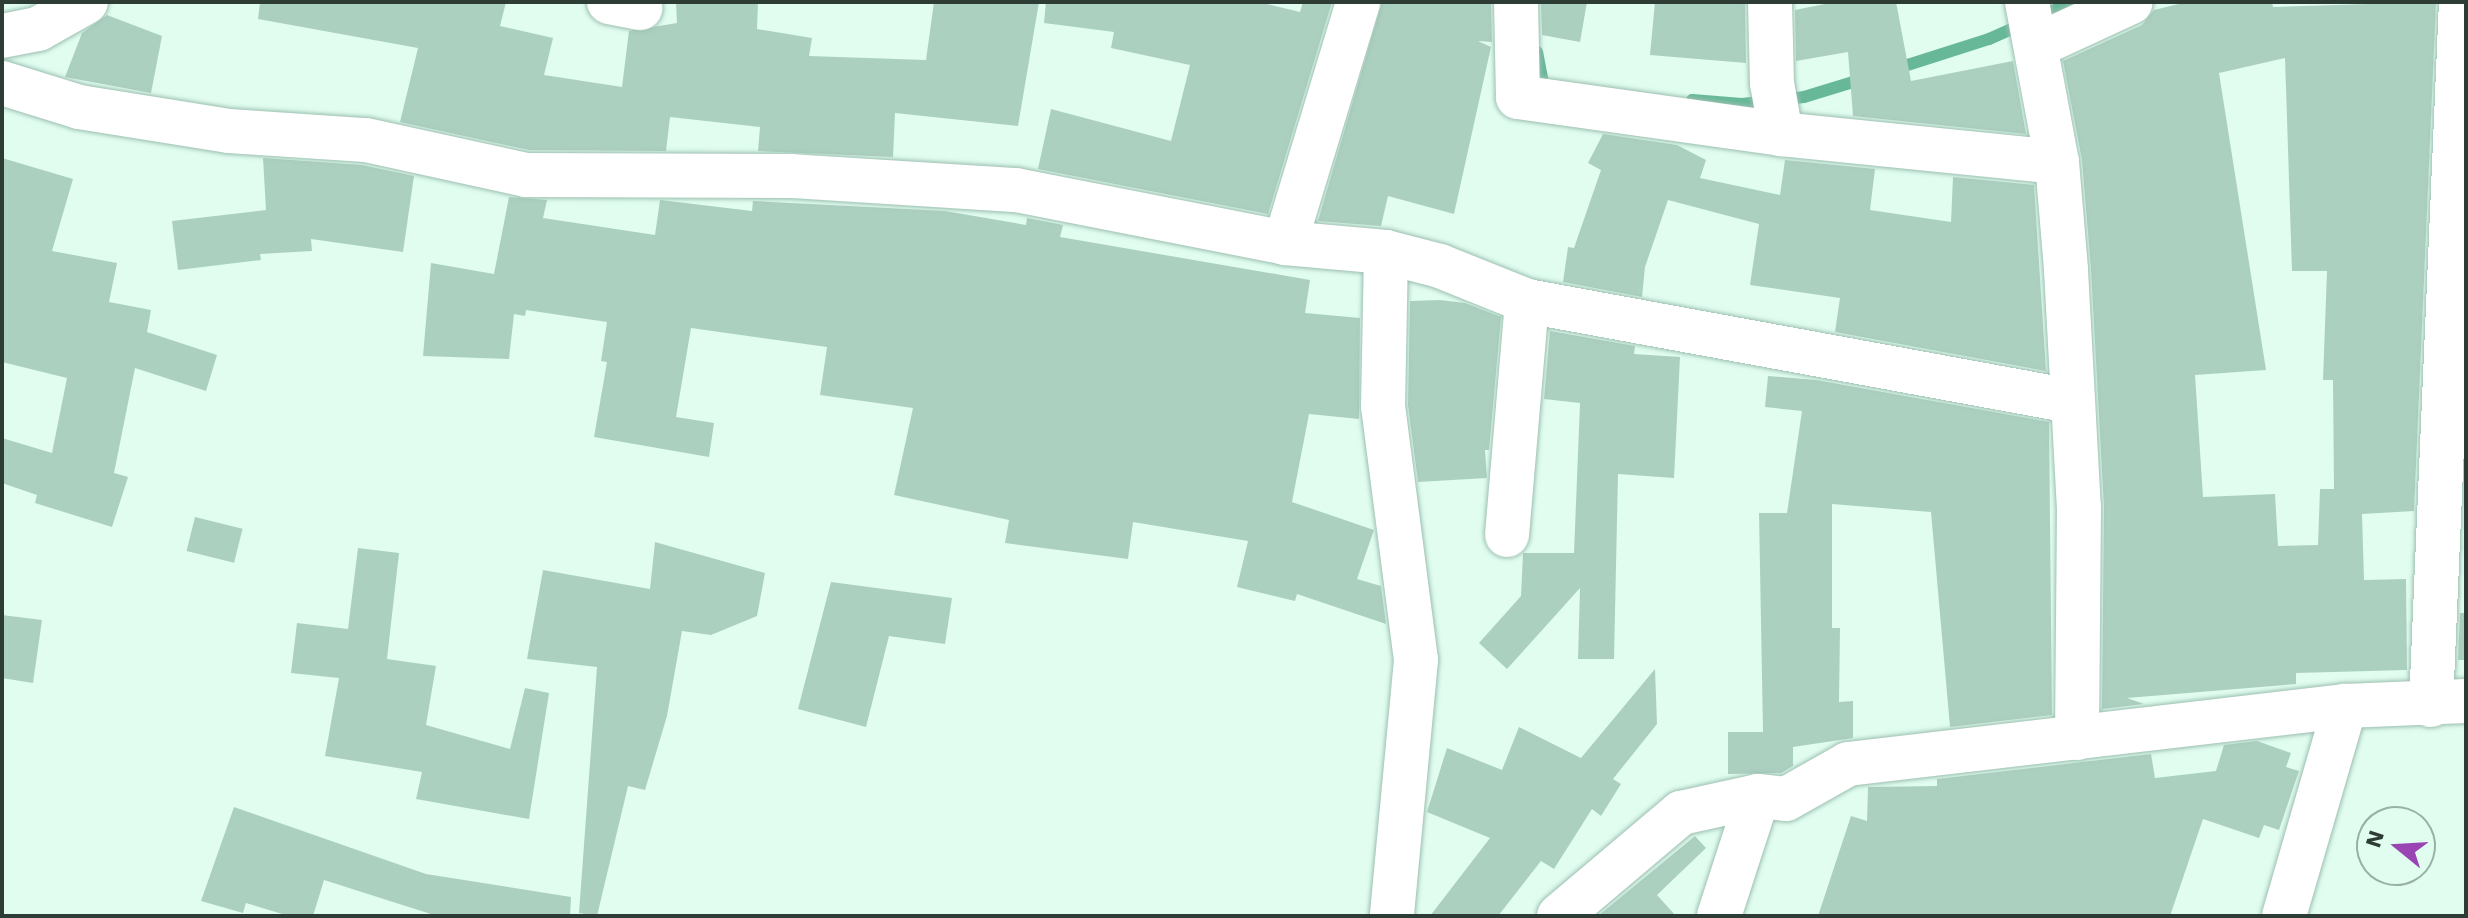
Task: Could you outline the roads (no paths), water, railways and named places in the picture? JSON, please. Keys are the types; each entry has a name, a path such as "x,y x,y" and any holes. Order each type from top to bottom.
{"street":[{"path":"2,36 38,29 86,2"},
{"path":"1285,243 1358,2"},
{"path":"1516,2 1518,97 1778,112 2057,162"},
{"path":"1770,2 1778,112"},
{"path":"2077,738 2079,507 2057,162 2031,19 2131,2"},
{"path":"1559,916 1681,813 1772,798 1848,764 2345,706 2448,703 2461,2"},
{"path":"2,83 79,107 229,131 366,140 526,175 791,176 1016,190 1285,243 1386,252 1440,266 1527,301 2071,401"},
{"path":"1386,252 1383,406 1416,660 1392,916"},
{"path":"1507,535 1527,301"},
{"path":"2284,916 2345,706"},
{"path":"1719,916 1772,798"},
{"path":"1752,916 1772,798"}],"waterway":[{"path":"1895,69 1989,39 2073,2"},
{"path":"1537,52 1544,87 1550,87"},
{"path":"1692,100 1742,104 1804,97 1866,78"}]}
